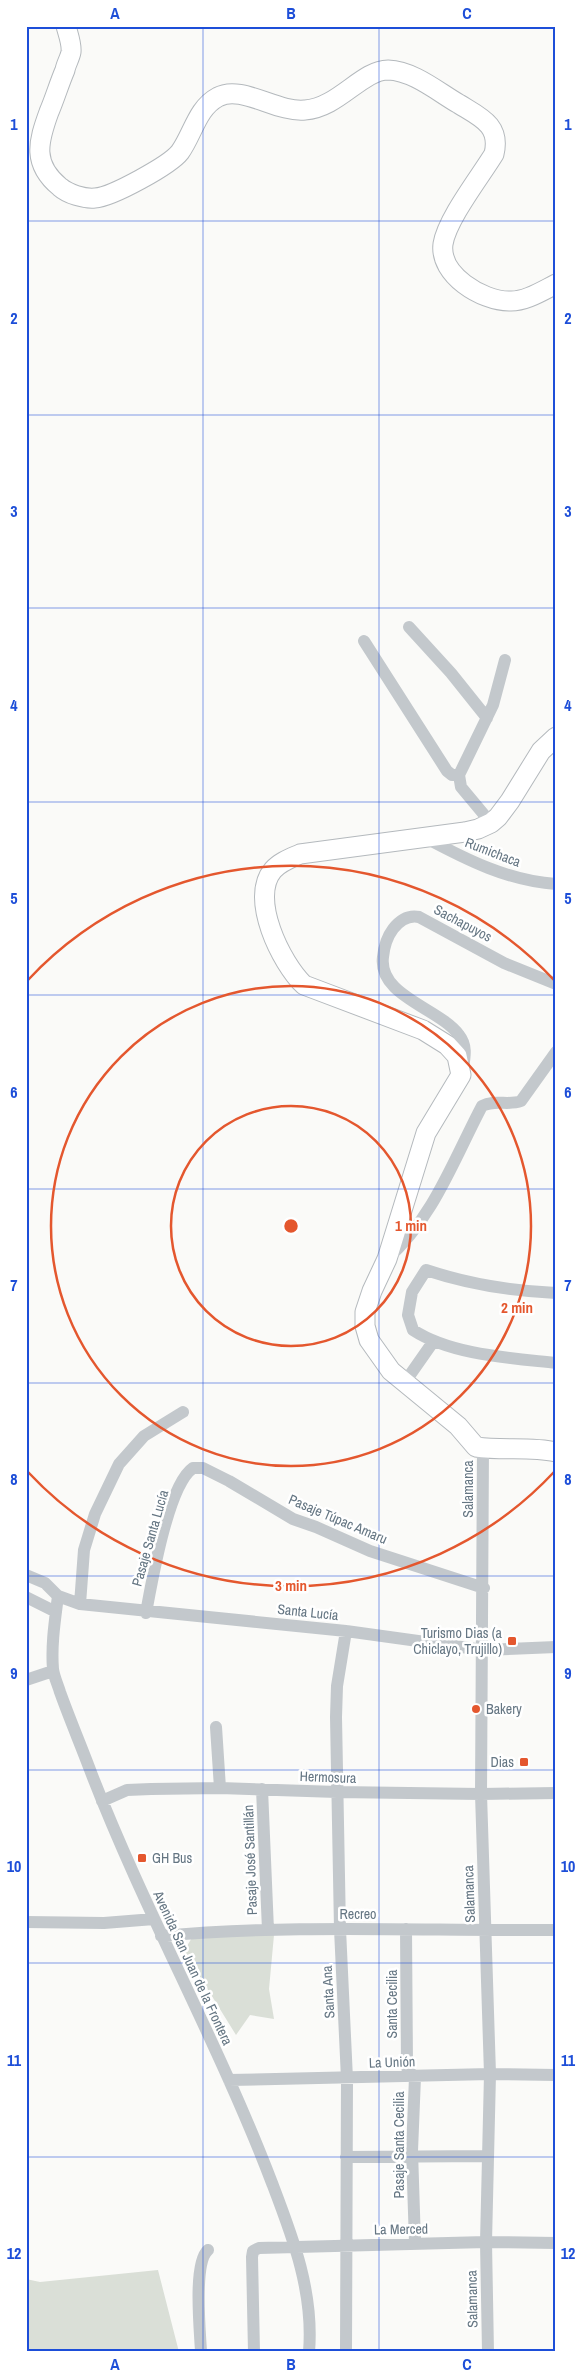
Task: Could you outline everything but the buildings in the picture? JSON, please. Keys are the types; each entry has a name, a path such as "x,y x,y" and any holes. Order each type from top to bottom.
{"highway":[{"path":"66,26 71,52 38,144 43,167 61,188 84,198 95,198 108,195 162,166 179,153 207,105 226,93 241,94 284,109 305,110 329,105 376,73 387,70 401,72 414,77 484,119 496,134 494,154 445,236 443,255 452,273 480,292 499,300 511,301 524,298 556,284"},
{"path":"556,737 541,751 510,801 491,823 478,830 300,854 281,863 272,871 263,901 280,953 292,974 304,985 424,1030 447,1044 457,1056 461,1075 426,1133 387,1259 372,1291 365,1312 365,1326 369,1340 377,1354 391,1371 477,1441 501,1450 541,1448 556,1452"},
{"path":"477,1441 541,1438 556,1442"}],"street":[{"path":"409,627 451,673 487,718"},
{"path":"364,641 447,771 459,775"},
{"path":"491,823 460,787 459,775 494,705 505,660"},
{"name":"Rumichaca","path":"423,837 460,856 509,876 537,883 556,884"},
{"name":"Sachapuyos","path":"461,1075 465,1048 461,1037 451,1024 395,990 386,977 382,963 384,947 394,928 406,917 419,917 504,962 556,984"},
{"path":"387,1259 404,1244 422,1220 482,1106 493,1102 515,1103 521,1101 556,1052"},
{"path":"556,1293 526,1292 463,1282 426,1270 422,1273 412,1292 408,1315 413,1330 433,1342 486,1354 556,1363"},
{"path":"405,1382 433,1342"},
{"path":"80,1604 84,1550 95,1514 119,1464 144,1436 183,1412"},
{"name":"Salamanca","path":"477,1441 484,1588 481,1794 490,2074 486,2242 488,2352"},
{"name":"Pasaje Túpac Amaru","path":"187,1473 193,1468 203,1468 229,1481 293,1520 316,1527 370,1551 484,1588"},
{"name":"Pasaje Santa Lucía","path":"146,1613 167,1522 175,1498 187,1473"},
{"name":"Santa Lucía","path":"26,1575 45,1583 58,1596 80,1604 146,1613 346,1631 483,1650 556,1647"},
{"name":"Avenida San Juan de la Frontera","path":"58,1596 53,1635 53,1671 102,1801 161,1936 257,2144 296,2247 310,2305 309,2352"},
{"path":"26,1597 56,1612"},
{"name":"Santa Ana","path":"346,1631 337,1686 340,1929 347,2079 348,2244 346,2352"},
{"path":"26,1680 53,1671"},
{"path":"216,1727 220,1788"},
{"name":"Hermosura","path":"102,1801 128,1790 220,1788 337,1792 556,1793"},
{"name":"Pasaje José Santillán","path":"262,1789 268,1930"},
{"path":"26,1922 104,1923 154,1919"},
{"name":"Santa Cecilia","path":"406,1929 407,2067 408,2071 415,2077"},
{"name":"Recreo","path":"161,1936 268,1930 556,1930"},
{"name":"La Unión","path":"229,2080 347,2079 490,2074 556,2075"},
{"name":"Pasaje Santa Cecilia","path":"415,2077 412,2151 414,2156 415,2243"},
{"path":"346,2157 488,2156"},
{"name":"La Merced","path":"254,2352 252,2256 253,2251 259,2248 348,2244 556,2243"},
{"path":"201,2352 201,2270 204,2254 208,2250"}],"shaded area":[{"path":"196,1931 274,1935 269,1989 274,2019 250,2015 236,2035 184,1951"},
{"path":"158,2270 179,2352 26,2352 26,2279 40,2282"}],"place":[{"name":"Turismo Dias (a Chiclayo, Trujillo)","path":"512,1641"},
{"name":"Bakery","path":"476,1709"},
{"name":"Dias","path":"524,1762"},
{"name":"GH Bus","path":"142,1858"}]}
